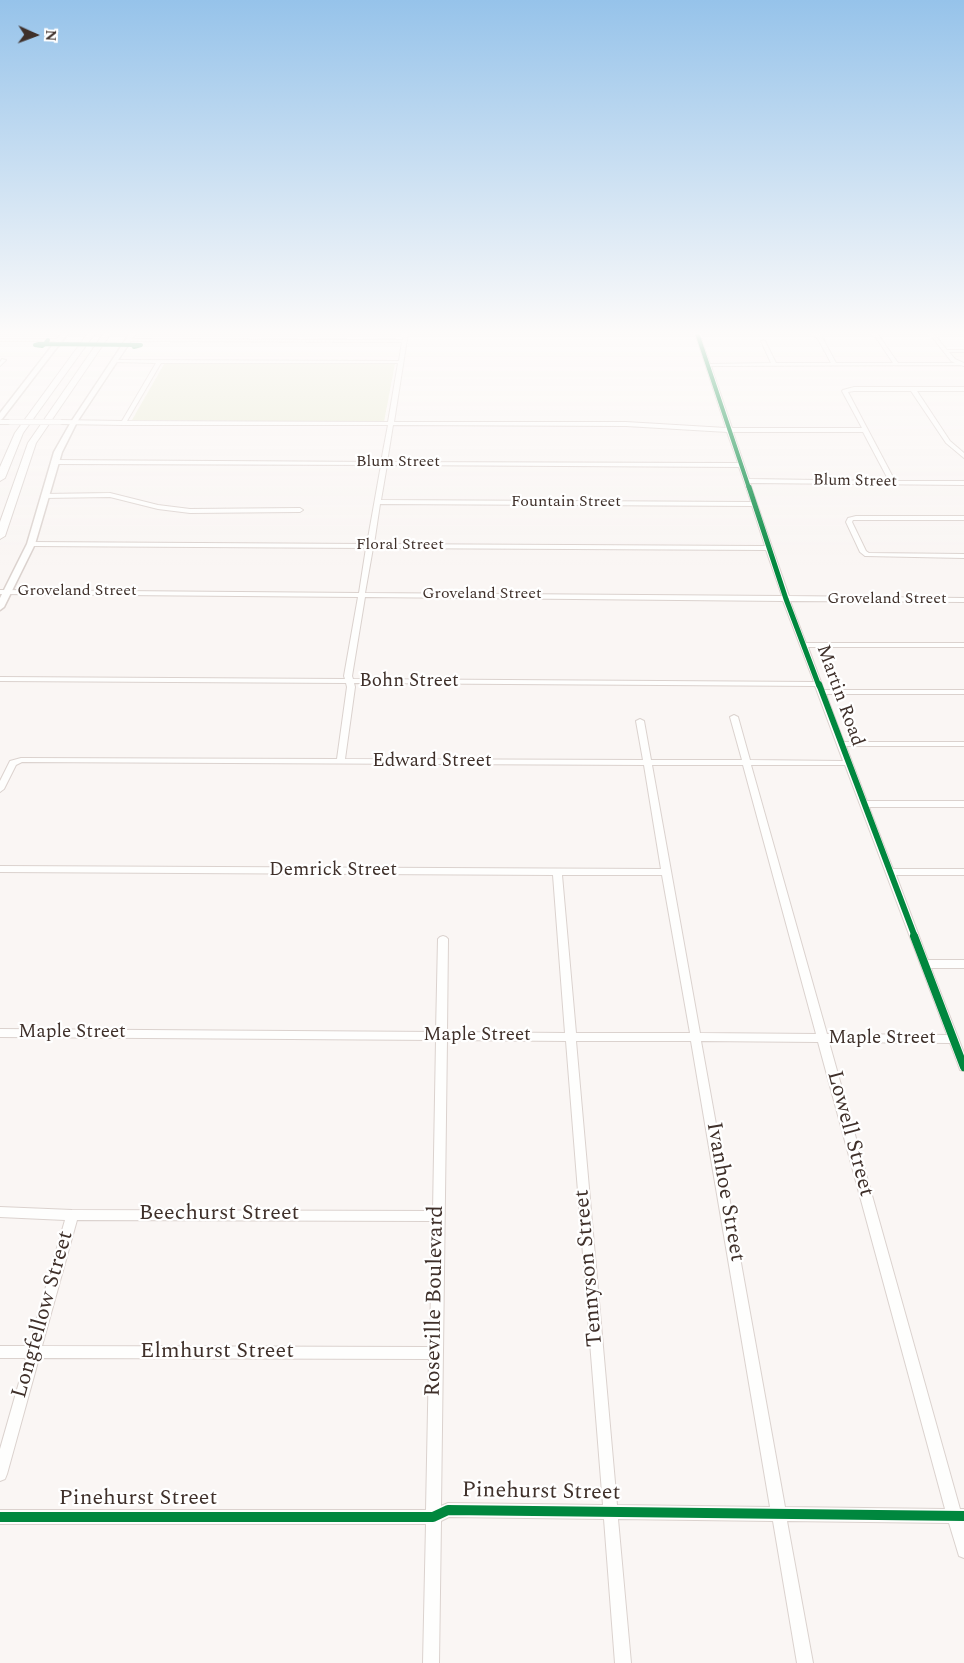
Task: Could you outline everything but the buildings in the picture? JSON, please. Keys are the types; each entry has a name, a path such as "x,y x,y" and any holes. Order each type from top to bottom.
{"highway":[{"path":"0,478 11,450 24,425 34,411"},
{"path":"0,536 32,443 54,411"}],"main road":[{"path":"0,607 4,592 30,544 61,444 81,411"}],"street":[{"path":"123,423 130,411"},
{"path":"341,761 351,687 348,676 392,411"},
{"name":"Martin Road","path":"723,411 786,599 953,1039 963,1060"},
{"path":"854,411 893,483"},
{"path":"928,411 948,442 964,456"},
{"path":"0,422 661,425 730,430 865,430"},
{"name":"Blum Street","path":"54,462 741,465"},
{"name":"Blum Street","path":"747,481 964,483"},
{"path":"44,496 110,495 158,507 190,510 300,510"},
{"name":"Fountain Street","path":"377,502 755,504"},
{"path":"964,518 856,518 850,519 849,522 862,552 867,555 964,556"},
{"name":"Floral Street","path":"30,544 769,548"},
{"name":"Groveland Street","path":"4,592 964,600"},
{"path":"804,645 964,645"},
{"name":"Bohn Street","path":"0,679 349,681 964,692"},
{"name":"Lowell Street","path":"734,717 823,1039 959,1516 964,1550"},
{"name":"Ivanhoe Street","path":"640,721 806,1663"},
{"path":"840,744 964,744"},
{"name":"Edward Street","path":"0,789 11,766 17,760 848,763"},
{"path":"864,804 964,804"},
{"name":"Demrick Street","path":"0,869 666,872"},
{"path":"890,872 964,872"},
{"name":"Tennyson Street","path":"557,873 623,1663"},
{"name":"Roseville Boulevard","path":"431,1663 443,939"},
{"path":"925,964 964,964"},
{"name":"Maple Street","path":"0,1033 953,1039"},
{"name":"Beechurst Street","path":"0,1212 438,1216"},
{"name":"Longfellow Street","path":"0,1474 72,1214"},
{"name":"Elmhurst Street","path":"0,1352 435,1353"},
{"name":"Pinehurst Street","path":"0,1517 433,1517 448,1510 779,1512 959,1516"}],"green space":[{"path":"137,411 386,411 384,422 132,420"}],"cycle path":[{"path":"723,411 786,599 964,1067"},
{"path":"0,1517 433,1517 448,1510 964,1516"}]}
